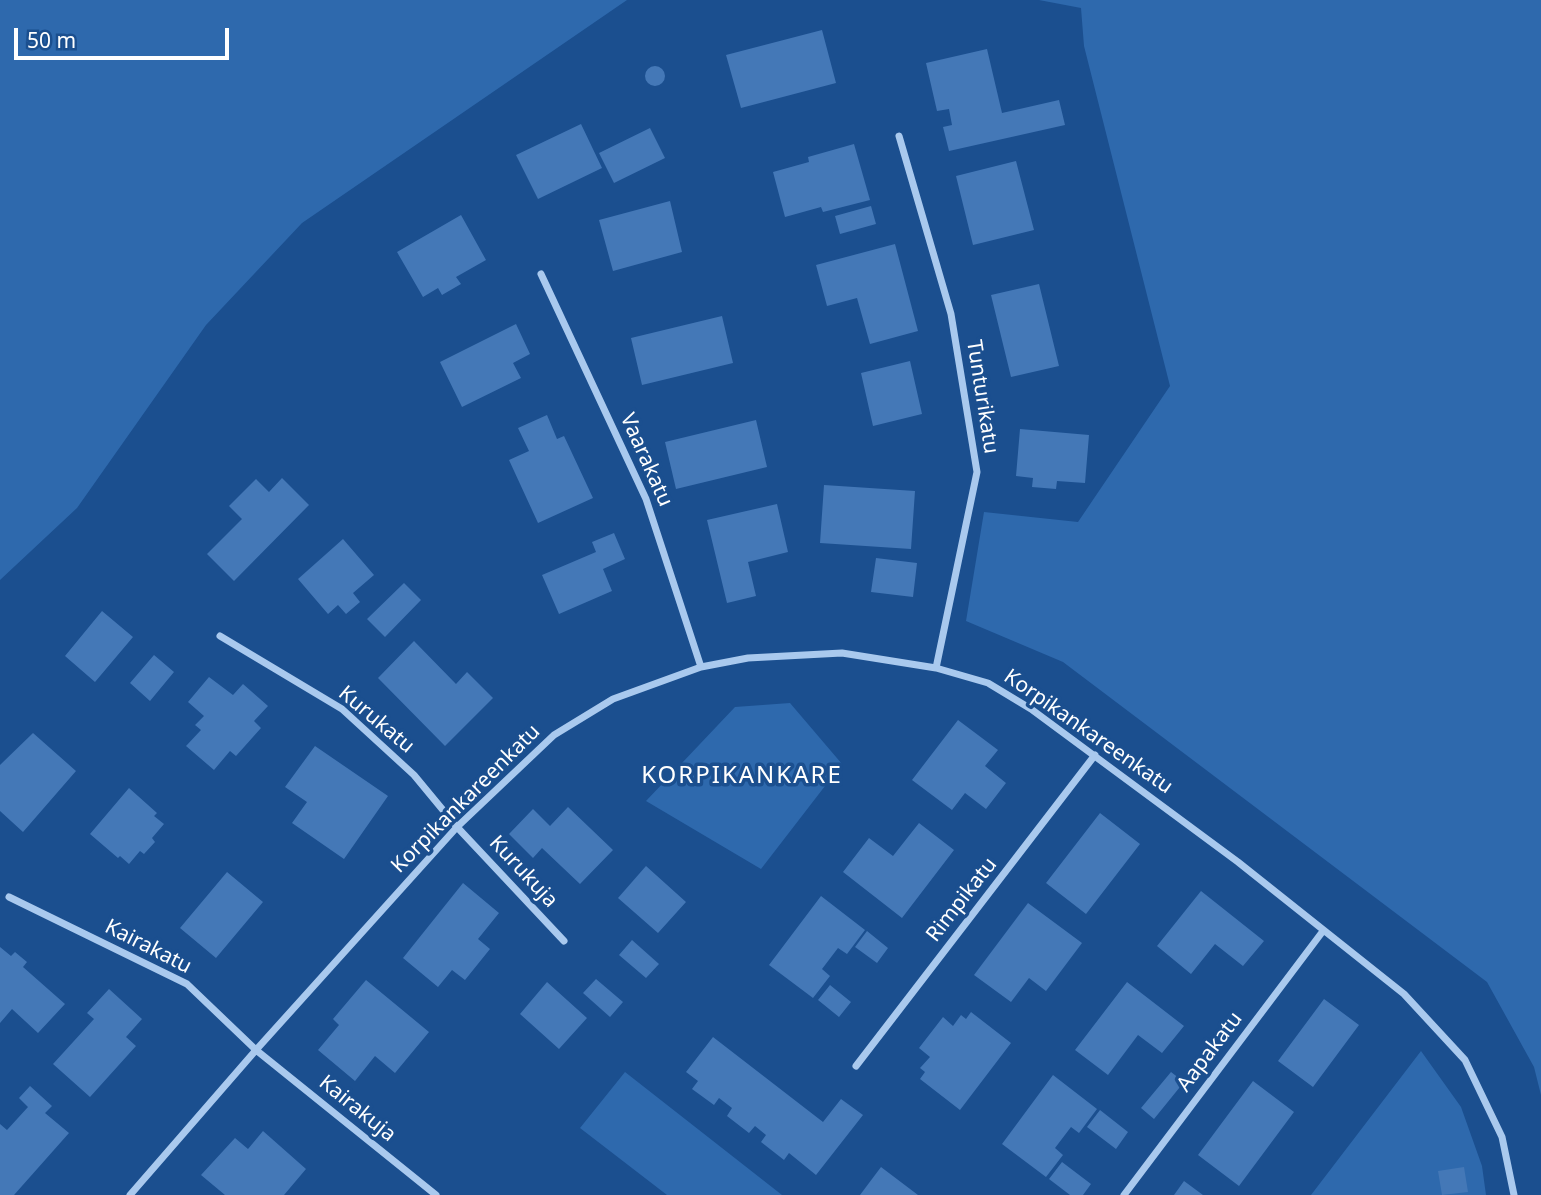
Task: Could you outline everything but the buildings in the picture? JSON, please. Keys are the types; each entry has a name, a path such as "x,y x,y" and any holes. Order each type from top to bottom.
{"street":[{"name":"Tunturikatu","path":"899,136 951,314 977,472 936,668"},
{"name":"Vaarakatu","path":"541,274 646,499 701,667"},
{"name":"Kurukatu","path":"220,636 342,709 414,775 457,827"},
{"name":"Korpikankareenkatu","path":"130,1195 256,1050 457,827 554,735 613,699 701,667 748,658 842,653 936,668 988,683 1031,709 1238,862 1404,994 1465,1060 1502,1137 1514,1195"},
{"name":"Rimpikatu","path":"856,1066 1095,755"},
{"name":"Kurukuja","path":"457,827 564,941"},
{"name":"Kairakatu","path":"9,897 187,984 256,1050"},
{"name":"Aapakatu","path":"1124,1195 1323,931"},
{"name":"Kairakuja","path":"256,1050 436,1195"}],"shaded area":[{"path":"0,0 627,0 302,223 206,325 77,508 0,580"},
{"path":"1039,0 1541,0 1541,1095 1534,1067 1487,982 1063,662 966,621 984,512 1078,522 1170,386 1084,46 1081,8"},
{"path":"790,703 842,764 761,869 646,801 735,707"},
{"path":"1421,1051 1461,1107 1482,1166 1486,1195 1311,1195"},
{"path":"625,1072 782,1195 667,1195 580,1128"}],"district":[{"name":"KORPIKANKARE","path":"742,776"}]}
